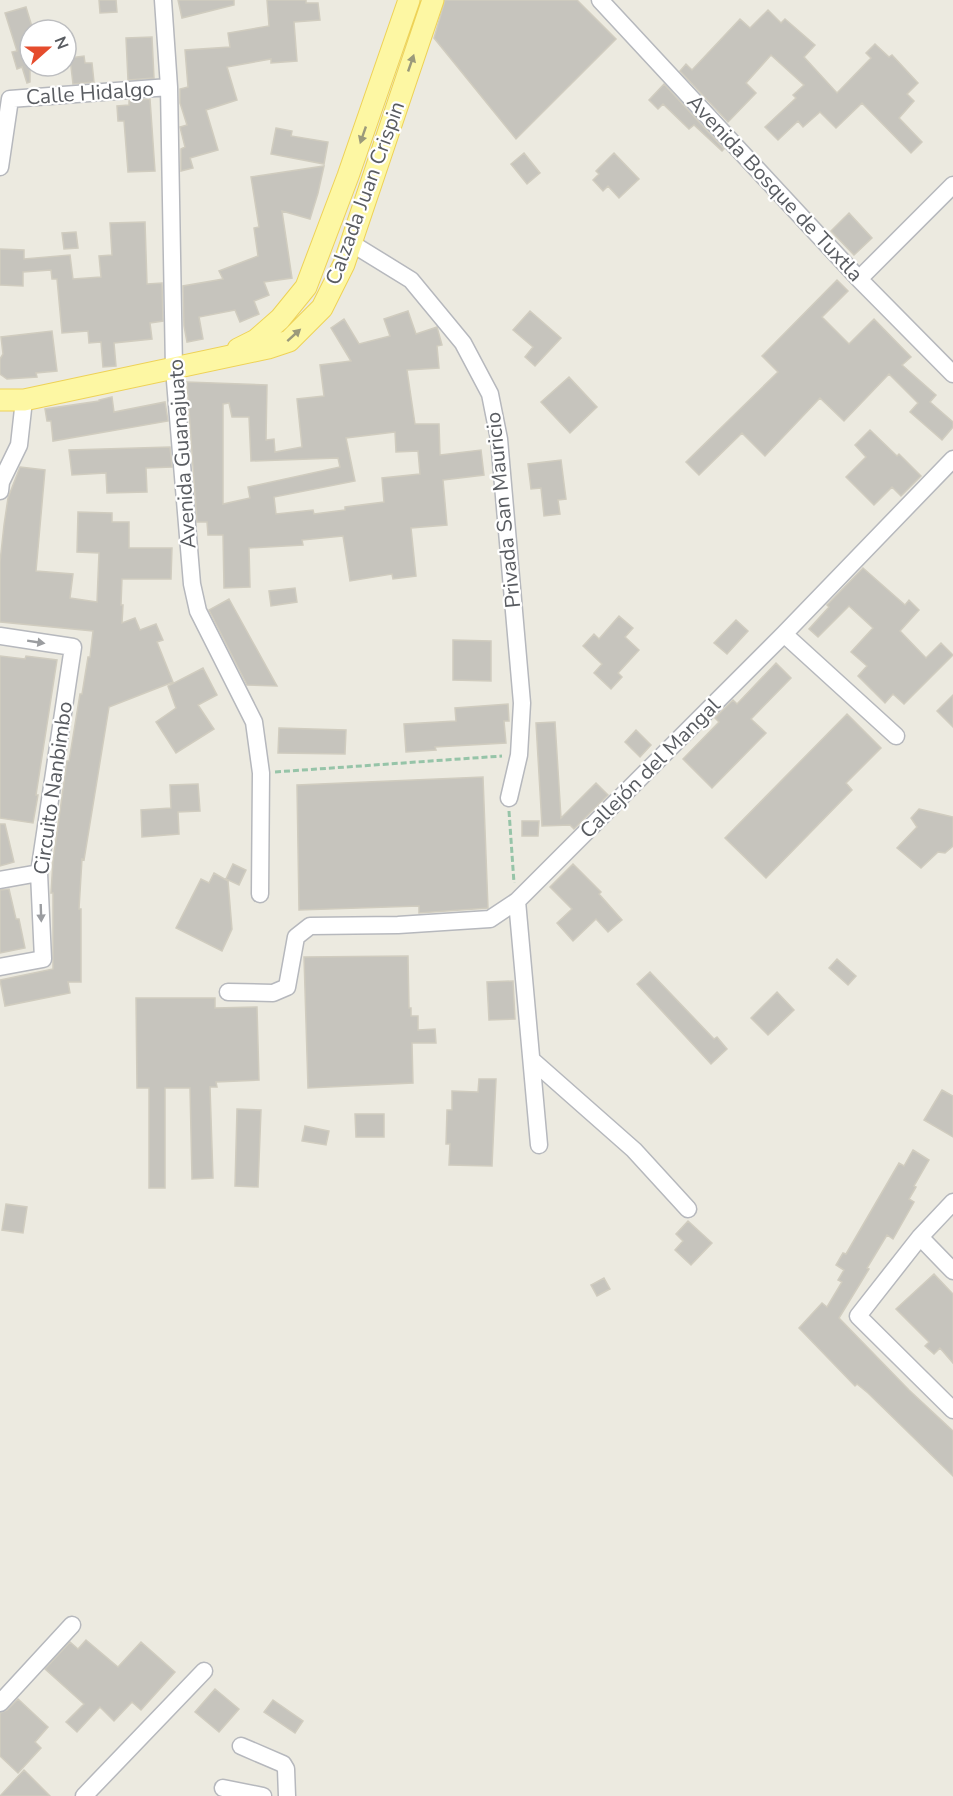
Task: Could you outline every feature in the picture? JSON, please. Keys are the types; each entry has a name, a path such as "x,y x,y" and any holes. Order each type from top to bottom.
{"main road":[{"name":"Calzada Juan Crispin","path":"219,358 256,340 280,319 306,287 348,176 409,0"},
{"name":"Calzada Juan Crispin","path":"0,400 24,400 174,369 268,348 289,341 322,308 344,264 433,0"}],"street":[{"name":"Avenida Guanajuato","path":"164,0 169,87 174,369 192,584 198,611 254,722 261,773 260,894"},
{"name":"Avenida Bosque de Tuxtla","path":"600,0 859,279 953,374"},
{"name":"Calle Hidalgo","path":"0,167 10,99 169,87"},
{"path":"859,279 953,184"},
{"name":"Privada San Mauricio","path":"351,243 411,280 463,343 490,394 499,439 522,703 519,754 509,798"},
{"path":"0,483 19,445 24,400"},
{"name":"Callejón del Mangal","path":"228,992 273,993 286,987 296,937 310,926 398,926 490,919 517,901 784,634 953,459"},
{"path":"784,634 896,736"},
{"name":"Circuito Nanbimbo","path":"0,636 73,647 39,873 43,959 0,967"},
{"path":"0,880 39,873"},
{"path":"517,901 539,1145"},
{"path":"532,1060 634,1150 688,1209"},
{"path":"953,1202 920,1237 858,1316 953,1410"},
{"path":"920,1237 953,1271"},
{"path":"0,1703 72,1625"},
{"path":"84,1796 204,1671"},
{"path":"241,1746 283,1764 286,1769 287,1796"},
{"path":"223,1788 264,1796"}],"path":[{"path":"261,773 519,754"},
{"path":"509,798 513,881 517,901"}],"building":[{"path":"99,0 116,0 117,12 100,13"},
{"path":"178,0 234,0 234,5 182,18"},
{"path":"267,0 306,0 306,3 318,3 320,20 294,22 297,61 271,63 271,59 227,67 237,100 206,110 218,150 190,158 193,168 181,171 181,149 185,147 180,127 187,125 180,103 180,89 188,87 185,50 230,47 228,33 269,26"},
{"path":"445,0 577,0 616,39 516,139 434,38"},
{"path":"26,7 29,18 18,18 17,69 12,52 17,51 5,13"},
{"path":"768,10 781,23 785,19 815,45 804,57 837,93 871,58 866,53 875,44 889,57 892,55 918,83 907,94 914,101 899,118 922,142 911,153 862,103 836,128 820,112 803,127 798,121 778,140 765,127 796,98 793,95 804,85 771,55 746,83 756,93 728,122 680,71 686,64 692,70 740,19 750,28"},
{"path":"152,37 154,78 128,80 126,38"},
{"path":"84,56 85,63 92,63 94,82 73,84 72,78 78,78 78,57"},
{"path":"664,84 724,149 722,151 694,125 689,129 663,104 658,109 649,100"},
{"path":"150,99 155,171 128,172 124,121 118,121 117,106 129,105 129,101"},
{"path":"276,128 292,131 291,136 328,142 324,164 271,154"},
{"path":"524,153 540,173 527,184 511,164"},
{"path":"614,153 639,179 619,198 608,186 603,191 593,180 599,174 596,171"},
{"path":"324,166 310,219 282,211 292,278 264,282 269,295 254,301 259,314 240,322 235,310 199,317 203,339 187,342 184,326 183,286 223,279 219,271 258,256 254,228 259,227 251,177"},
{"path":"849,213 872,238 854,255 831,231"},
{"path":"145,222 147,284 162,283 163,321 150,323 152,339 114,343 116,366 103,367 101,342 89,343 88,331 62,333 57,279 52,279 51,270 23,272 23,286 0,285 0,249 24,250 24,259 70,255 73,279 101,277 99,256 112,255 110,223"},
{"path":"76,232 78,248 64,249 62,233"},
{"path":"837,280 848,291 822,317 849,344 874,319 911,357 902,365 936,395 930,402 953,422 953,427 942,440 910,412 918,403 889,374 844,421 820,398 765,456 742,433 699,475 686,462 778,372 762,356"},
{"path":"408,311 416,334 437,327 442,345 437,346 439,368 407,370 415,424 439,424 440,455 481,450 484,475 443,480 447,525 411,528 416,576 393,579 392,574 350,581 343,536 302,540 303,545 249,548 250,587 224,588 223,535 208,535 207,522 197,522 187,382 267,385 266,440 274,439 275,452 302,447 297,399 324,396 320,365 351,361 331,328 344,319 359,344 390,336 384,319","holes":["229,403 232,417 249,417 251,461 338,458 340,467 248,487 250,498 223,504 223,404","395,432 396,452 418,451 420,474 382,478 384,502 314,514 313,510 276,514 274,497 355,481 346,438"]},
{"path":"530,311 561,338 535,366 525,357 533,347 513,330"},
{"path":"52,331 57,371 36,373 37,377 7,379 0,374 0,359 3,354 1,337"},
{"path":"569,377 597,407 570,433 541,402"},
{"path":"112,397 114,412 165,402 168,421 53,441 51,421 47,421 45,409"},
{"path":"870,430 921,476 901,496 892,487 874,505 846,477 866,457 855,445"},
{"path":"170,447 172,467 146,468 147,492 107,493 106,473 72,475 69,450"},
{"path":"561,460 566,499 558,500 560,514 544,516 541,488 531,489 528,464"},
{"path":"20,467 45,470 36,571 73,574 70,598 97,602 99,553 77,552 78,512 112,513 112,522 129,522 129,548 172,548 171,579 122,579 121,605 123,605 122,623 135,618 140,630 156,624 163,640 157,642 173,682 109,707 84,860 82,859 79,909 81,909 81,982 68,982 70,993 5,1006 0,980 53,969 53,893 51,893 53,861 67,761 69,761 88,657 90,657 93,631 0,622 0,562 4,525 8,498"},
{"path":"863,568 905,605 909,600 919,610 900,631 926,658 941,643 953,655 904,704 893,694 885,703 858,676 867,666 851,652 873,628 849,606 818,637 809,629 829,607 827,605"},
{"path":"295,588 297,602 271,606 269,591"},
{"path":"229,599 277,686 247,685 209,610"},
{"path":"619,616 633,628 625,637 639,650 618,673 622,677 611,689 594,673 602,664 583,646 594,634 599,639"},
{"path":"736,620 748,631 727,654 714,643"},
{"path":"453,640 491,641 491,681 453,680"},
{"path":"0,656 25,659 26,656 57,660 33,823 0,818"},
{"path":"776,663 791,678 751,719 766,733 712,788 683,759 719,722 715,718 733,700 737,704"},
{"path":"203,668 217,695 198,705 214,729 176,753 156,722 176,708 168,686"},
{"path":"953,695 953,727 937,711"},
{"path":"508,704 509,721 504,721 506,743 435,747 436,750 406,752 404,724 456,721 455,708"},
{"path":"847,714 881,748 846,783 852,790 766,878 725,838"},
{"path":"555,722 561,818 596,783 608,795 574,829 570,825 542,826 536,723"},
{"path":"279,728 346,730 345,754 278,753"},
{"path":"636,730 651,745 640,757 625,742"},
{"path":"483,777 488,908 419,913 419,906 299,910 297,785"},
{"path":"198,784 200,811 178,812 179,834 142,837 141,810 171,808 170,785"},
{"path":"919,809 953,817 953,846 945,853 938,852 921,868 897,848 917,827 911,818"},
{"path":"522,821 539,821 538,836 522,836"},
{"path":"0,824 5,824 14,862 0,866"},
{"path":"233,864 246,870 239,885 226,879"},
{"path":"573,864 601,892 599,894 622,920 608,932 596,919 573,941 557,923 572,909 550,887"},
{"path":"214,873 228,881 232,929 222,951 176,928 201,879 209,883"},
{"path":"9,889 25,948 0,953 0,890"},
{"path":"408,956 411,1016 418,1016 418,1030 435,1029 436,1043 412,1043 413,1083 308,1088 304,957"},
{"path":"837,959 856,976 848,985 829,968"},
{"path":"650,972 714,1039 717,1037 727,1049 711,1064 637,984"},
{"path":"513,981 515,1019 489,1020 487,982"},
{"path":"777,992 794,1010 768,1035 751,1018"},
{"path":"136,998 215,998 215,1008 257,1007 259,1080 216,1082 217,1087 210,1087 213,1178 192,1179 190,1088 165,1088 165,1188 149,1188 149,1088 137,1088"},
{"path":"479,1079 496,1079 492,1166 449,1165 450,1144 446,1144 447,1110 452,1110 452,1091 478,1092"},
{"path":"942,1090 953,1096 953,1137 924,1120"},
{"path":"237,1109 261,1110 258,1187 235,1186"},
{"path":"355,1114 384,1114 384,1137 356,1137"},
{"path":"305,1126 329,1131 326,1145 302,1141"},
{"path":"913,1150 929,1160 909,1199 914,1202 893,1239 887,1235 839,1318 909,1390 953,1431 953,1476 868,1393 857,1384 855,1386 799,1328 822,1303 827,1307 842,1282 838,1280 844,1270 836,1265 843,1253 846,1254 899,1163 904,1166"},
{"path":"6,1204 27,1207 23,1233 2,1230"},
{"path":"688,1221 712,1243 691,1265 675,1250 683,1241 676,1234"},
{"path":"934,1274 953,1294 953,1363 940,1348 934,1354 925,1346 929,1342 896,1309"},
{"path":"604,1278 610,1289 597,1296 591,1285"},
{"path":"86,1640 118,1667 141,1642 175,1672 141,1710 132,1702 114,1721 100,1707 77,1732 66,1722 84,1704 45,1669 70,1642 78,1649"},
{"path":"215,1689 239,1709 219,1732 195,1712"},
{"path":"18,1699 48,1727 35,1742 41,1748 18,1773 0,1756 0,1713 7,1710"},
{"path":"273,1700 303,1721 295,1733 264,1712"},
{"path":"24,1770 50,1796 0,1796"}]}
